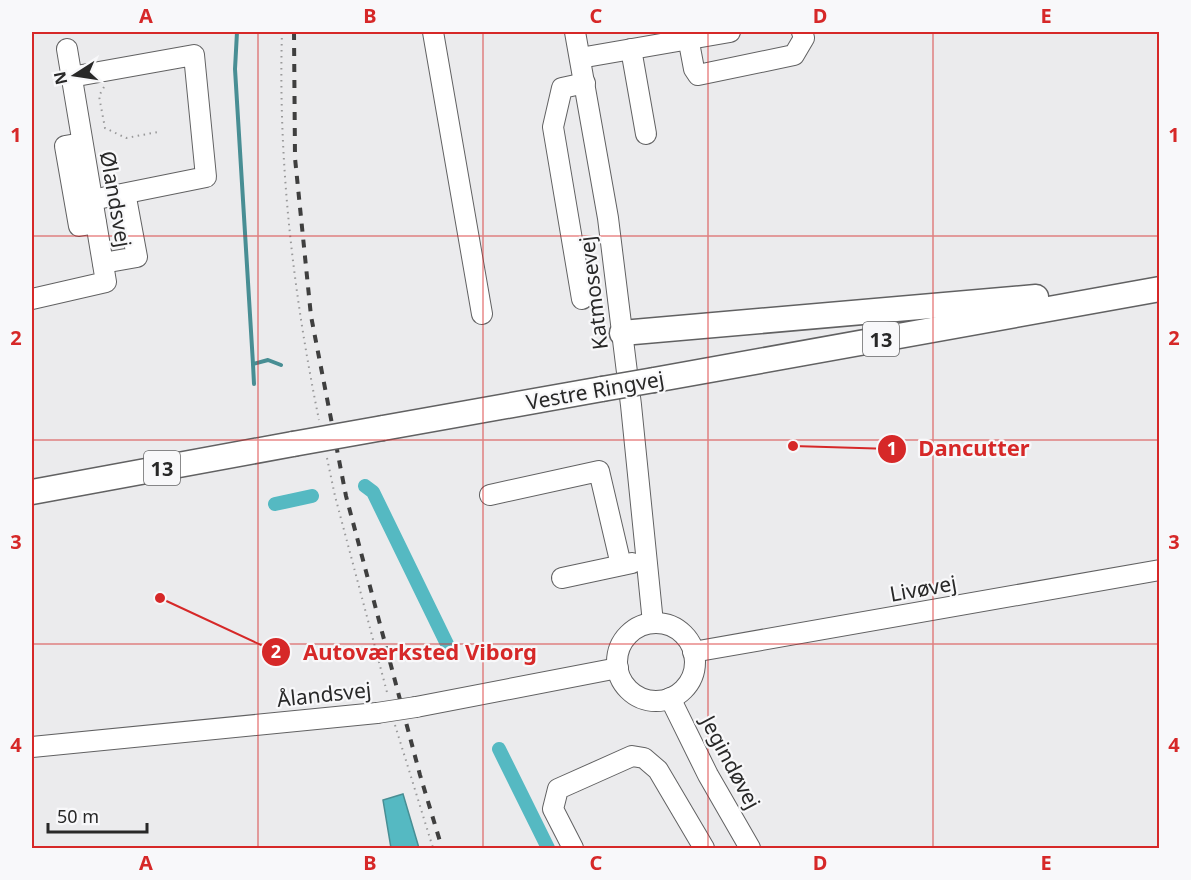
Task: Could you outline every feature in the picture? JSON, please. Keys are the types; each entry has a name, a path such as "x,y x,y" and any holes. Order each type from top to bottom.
{"main road":[{"name":"Vestre Ringvej","path":"32,492 1160,289"},
{"path":"622,333 1067,295 1107,298"}],"street":[{"path":"433,32 482,314"},
{"name":"Katmosevej","path":"575,32 608,218 654,623"},
{"path":"580,58 632,49 688,35 730,32"},
{"path":"688,35 694,69 698,75 794,55 804,38 802,32"},
{"name":"Ølandsvej","path":"32,299 106,282 67,49"},
{"path":"632,49 646,134"},
{"path":"72,78 195,55 206,177 92,200"},
{"path":"582,299 553,127 562,88 585,83"},
{"path":"82,143 66,146 79,226 96,223"},
{"path":"103,263 137,257 127,203"},
{"path":"490,495 599,471 621,566"},
{"path":"562,578 647,560"},
{"name":"Livøvej","path":"693,652 1160,570"},
{"path":"654,623 666,624 678,630 688,640 693,652 695,663 688,684 670,698 659,701 637,696 621,679 618,655 626,638 641,626 654,623"},
{"name":"Ålandsvej","path":"32,747 383,707 416,707 618,668"},
{"name":"Jegindøvej","path":"670,698 708,776 750,849"},
{"path":"573,849 553,809 558,789 632,756 644,758 658,771 704,849"}],"path":[{"path":"282,32 281,61 287,211 304,348 319,421"},
{"path":"102,72 104,87 99,96 105,128 126,138 158,132"},
{"path":"326,453 383,707"},
{"path":"395,723 433,849"}],"water":[{"path":"403,794 419,848 391,848 383,800"}],"waterway":[{"path":"237,32 235,69 253,364"},
{"path":"254,384 253,364 268,360 281,365"},
{"path":"365,486 373,492 447,644"},
{"path":"275,504 312,496"},
{"path":"499,749 548,848"}],"railway":[{"path":"294,32 295,158 311,316 346,496 420,775 442,848"}],"place":[{"name":"Dancutter","path":"793,446"},
{"name":"Autoværksted Viborg","path":"160,598"}]}
